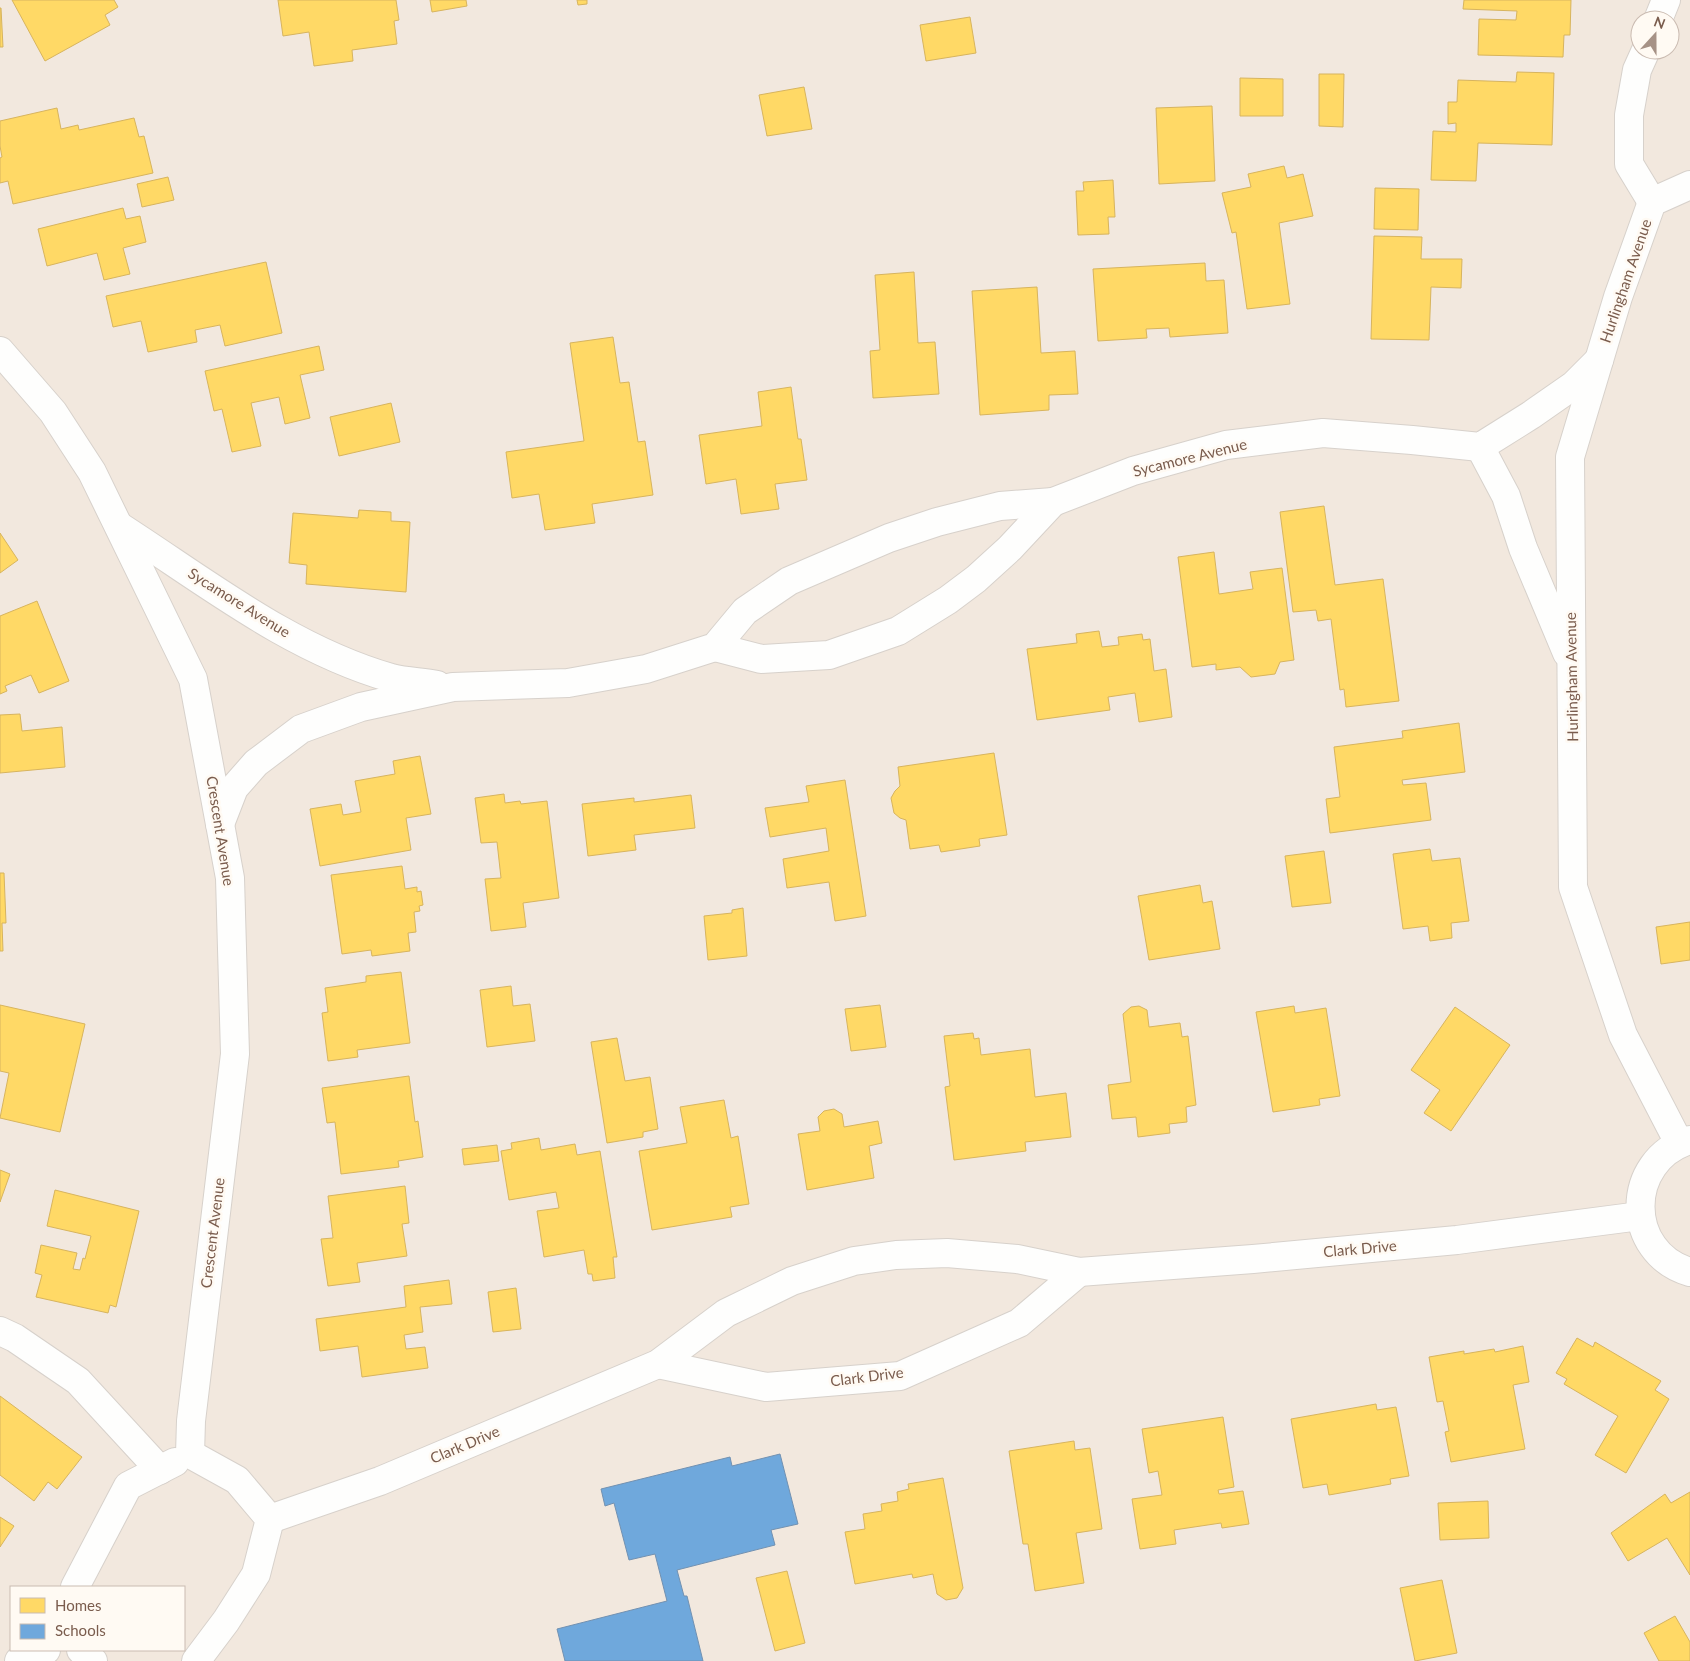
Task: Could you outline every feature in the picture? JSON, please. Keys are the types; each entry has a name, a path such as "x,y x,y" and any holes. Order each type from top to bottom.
{"street":[{"name":"Hurlingham Avenue","path":"1642,60 1637,70 1629,115 1629,164 1652,202"},
{"name":"Hurlingham Avenue","path":"1685,1142 1623,1035 1574,887 1570,457 1618,297 1652,202 1690,186"},
{"name":"Crescent Avenue","path":"0,351 53,412 92,472 193,679 230,878 234,1054 191,1421 190,1454"},
{"path":"1572,662 1523,548 1506,496 1480,447 1574,385 1599,360"},
{"name":"Sycamore Avenue","path":"715,647 745,611 790,581 889,538 937,522 1000,506 1053,502 1133,471 1235,444 1323,433 1480,447"},
{"name":"Sycamore Avenue","path":"118,526 259,619 322,652 392,678 453,687 568,683 646,669 715,647 761,659 829,655 898,631 948,600 1010,548 1053,502"},
{"name":"Sycamore Avenue","path":"220,824 234,788 256,763 301,729 361,708 453,687"},
{"path":"1685,1142 1661,1156 1647,1173 1640,1194 1640,1216 1647,1237 1660,1256 1678,1269 1690,1272"},
{"name":"Clark Drive","path":"270,1519 380,1481 658,1364 726,1313 792,1281 854,1261 896,1255 947,1254 1017,1259 1079,1272 1253,1259 1457,1240 1640,1216"},
{"name":"Clark Drive","path":"658,1364 766,1387 900,1376 1019,1323 1079,1272"},
{"path":"0,1330 15,1338 78,1381 160,1470"},
{"path":"76,1586 128,1486 190,1454 236,1480 270,1519 256,1574 226,1621 196,1661"},
{"path":"19,1661 44,1651"},
{"path":"82,1651 93,1661"}],"shaded area":[{"path":"0,0 1690,0 1690,1661 0,1661"}],"building: Homes":[{"path":"12,0 114,0 118,7 105,15 110,25 45,61"},
{"path":"278,0 396,0 399,20 394,21 397,44 352,50 353,61 314,66 309,32 283,36"},
{"path":"430,0 466,0 467,6 432,12"},
{"path":"577,0 587,0 587,4 578,5"},
{"path":"1464,0 1571,0 1570,35 1564,35 1563,57 1478,55 1479,19 1516,20 1517,11 1463,9"},
{"path":"1,8 3,47 0,47"},
{"path":"970,17 976,53 926,61 920,25"},
{"path":"1517,72 1554,73 1552,145 1478,143 1476,181 1431,180 1433,131 1456,132 1456,123 1448,124 1448,102 1457,102 1458,80 1516,82"},
{"path":"1319,74 1344,74 1343,127 1319,126"},
{"path":"1240,78 1283,79 1283,116 1240,116"},
{"path":"804,87 812,129 767,136 759,95"},
{"path":"1212,106 1215,181 1159,184 1156,108"},
{"path":"57,108 61,129 78,125 79,130 134,118 139,137 144,136 153,173 13,204 8,181 0,183 0,158 2,157 0,121"},
{"path":"1284,166 1287,178 1303,174 1313,216 1279,223 1290,304 1247,309 1236,232 1232,233 1222,193 1251,187 1248,174"},
{"path":"168,177 174,200 142,207 137,184"},
{"path":"1113,180 1115,217 1108,217 1109,234 1078,235 1076,191 1084,191 1083,182"},
{"path":"1375,188 1419,189 1418,230 1374,229"},
{"path":"123,208 126,219 140,216 146,242 123,248 130,274 104,280 97,253 47,266 38,229"},
{"path":"1374,236 1422,237 1421,259 1462,259 1461,288 1431,287 1429,340 1371,339"},
{"path":"266,262 282,333 225,346 220,325 195,330 197,342 148,352 141,321 113,327 106,296"},
{"path":"1205,263 1206,281 1224,280 1228,333 1170,337 1169,328 1146,329 1147,338 1098,341 1093,269"},
{"path":"914,272 918,343 935,342 939,394 873,398 870,351 880,350 875,275"},
{"path":"1037,287 1041,353 1075,351 1078,394 1049,395 1049,410 980,415 972,291"},
{"path":"613,337 620,383 629,382 638,442 645,441 653,495 592,504 595,523 545,530 539,494 512,498 506,452 584,441 570,343"},
{"path":"319,346 324,370 300,375 310,418 285,424 279,397 251,403 261,446 232,452 222,409 214,411 205,371"},
{"path":"791,387 798,439 801,439 807,480 775,484 779,509 741,514 736,479 706,484 699,435 762,426 758,392"},
{"path":"391,403 400,442 339,456 330,417"},
{"path":"1324,506 1335,585 1383,579 1399,701 1346,707 1344,689 1340,690 1331,619 1318,621 1316,610 1293,612 1280,512"},
{"path":"359,510 391,512 391,521 410,522 406,592 306,584 307,565 289,563 293,513 358,518"},
{"path":"0,533 18,560 0,573"},
{"path":"1214,552 1219,594 1253,589 1250,572 1282,568 1294,660 1280,662 1275,674 1251,677 1240,667 1216,670 1216,664 1192,667 1178,557"},
{"path":"37,601 69,681 39,693 31,675 5,686 7,691 0,694 0,616"},
{"path":"1099,631 1102,647 1119,645 1118,637 1142,634 1143,640 1150,639 1154,671 1166,669 1172,717 1139,722 1135,693 1108,697 1110,710 1037,720 1027,649 1077,643 1076,634"},
{"path":"20,714 22,731 62,727 65,767 0,773 0,715"},
{"path":"1459,723 1465,772 1402,780 1403,785 1426,783 1431,820 1330,833 1326,799 1340,797 1334,747 1403,738 1402,731"},
{"path":"994,753 1007,835 979,839 980,846 941,852 939,845 910,849 906,820 894,813 891,798 900,786 898,767"},
{"path":"420,756 431,814 406,818 411,850 320,866 310,809 341,804 343,815 361,812 355,781 395,774 393,761"},
{"path":"845,780 866,916 835,921 829,882 787,888 783,859 829,851 826,828 770,837 765,808 809,802 806,786"},
{"path":"504,794 505,803 520,801 521,804 547,801 559,898 523,903 526,927 491,931 485,879 501,878 497,842 481,843 475,798"},
{"path":"691,795 695,828 634,835 636,850 588,856 582,804 634,798 634,802"},
{"path":"1430,849 1432,861 1460,858 1469,921 1451,923 1452,938 1430,941 1428,926 1403,929 1393,854"},
{"path":"1324,851 1331,903 1292,907 1285,856"},
{"path":"402,866 405,889 417,887 417,892 421,891 423,905 419,906 420,911 414,912 416,932 408,933 410,951 372,956 371,950 342,954 331,875"},
{"path":"0,873 4,873 6,923 2,923 3,951 0,951"},
{"path":"1200,885 1203,903 1212,901 1220,949 1149,960 1138,896"},
{"path":"743,908 747,956 708,960 704,916 732,913 732,910"},
{"path":"1690,922 1690,960 1661,964 1656,927"},
{"path":"401,972 410,1043 357,1050 358,1057 328,1061 322,1013 328,1012 325,988 366,982 366,976"},
{"path":"511,986 513,1006 530,1004 535,1041 487,1047 480,990"},
{"path":"0,1005 85,1024 60,1132 0,1118 9,1073 0,1071"},
{"path":"880,1005 886,1047 851,1051 845,1009"},
{"path":"1139,1006 1147,1010 1149,1027 1180,1023 1182,1037 1188,1036 1196,1105 1186,1107 1187,1122 1169,1124 1170,1133 1138,1137 1136,1117 1112,1119 1108,1085 1131,1082 1123,1014 1131,1007"},
{"path":"1294,1006 1295,1013 1326,1008 1340,1096 1319,1099 1320,1105 1273,1112 1256,1012"},
{"path":"1455,1007 1510,1045 1451,1131 1424,1113 1440,1090 1411,1070"},
{"path":"973,1033 974,1039 979,1038 981,1055 1030,1049 1035,1097 1066,1093 1071,1137 1025,1142 1026,1151 954,1160 945,1087 950,1086 944,1036"},
{"path":"617,1038 625,1081 650,1077 658,1129 643,1132 643,1137 607,1143 591,1042"},
{"path":"409,1076 415,1122 418,1121 423,1157 398,1161 399,1167 341,1174 335,1122 327,1123 322,1088"},
{"path":"724,1100 731,1138 738,1136 749,1204 730,1207 732,1217 652,1230 639,1151 687,1143 680,1107"},
{"path":"834,1109 842,1114 844,1127 878,1121 882,1143 869,1146 874,1178 807,1190 798,1134 820,1131 818,1117 824,1111"},
{"path":"539,1138 541,1150 575,1144 577,1155 600,1151 617,1257 613,1257 615,1278 593,1281 592,1274 588,1274 584,1250 544,1257 537,1211 559,1208 556,1192 509,1200 501,1151 512,1149 511,1143"},
{"path":"497,1145 499,1161 464,1165 462,1149"},
{"path":"0,1170 10,1174 0,1202"},
{"path":"405,1186 409,1223 402,1224 407,1256 357,1263 360,1282 328,1286 321,1239 333,1238 328,1196"},
{"path":"55,1190 139,1211 116,1307 110,1305 108,1313 36,1297 42,1275 35,1273 41,1245 77,1253 73,1269 80,1270 91,1236 47,1226"},
{"path":"449,1280 452,1304 420,1307 423,1332 404,1335 406,1349 425,1347 428,1368 362,1377 358,1346 320,1351 316,1319 406,1307 404,1286"},
{"path":"516,1288 521,1329 493,1332 488,1292"},
{"path":"1577,1338 1593,1347 1595,1342 1661,1381 1655,1390 1669,1399 1626,1473 1595,1455 1618,1416 1564,1384 1567,1379 1556,1373"},
{"path":"1523,1346 1529,1382 1513,1385 1525,1449 1451,1462 1445,1432 1449,1431 1443,1401 1437,1402 1429,1357 1464,1351 1464,1354 1494,1349 1495,1352"},
{"path":"0,1396 82,1457 57,1489 48,1482 34,1501 0,1475"},
{"path":"1376,1404 1377,1410 1396,1407 1409,1476 1390,1479 1391,1484 1329,1495 1327,1484 1303,1488 1291,1419"},
{"path":"1223,1417 1234,1487 1218,1490 1219,1494 1243,1491 1249,1524 1222,1528 1221,1523 1174,1530 1176,1544 1140,1549 1132,1499 1162,1495 1158,1471 1149,1473 1142,1429"},
{"path":"1074,1441 1075,1450 1090,1448 1102,1529 1076,1533 1084,1583 1035,1591 1028,1544 1023,1544 1009,1451"},
{"path":"943,1478 963,1588 957,1598 946,1600 937,1594 933,1574 913,1578 912,1574 855,1584 845,1532 865,1529 863,1514 882,1511 881,1504 898,1501 897,1492 909,1489 908,1484"},
{"path":"1690,1492 1690,1575 1667,1538 1628,1561 1611,1533 1665,1494 1671,1503"},
{"path":"1488,1501 1489,1538 1440,1540 1438,1503"},
{"path":"0,1517 14,1526 0,1547"},
{"path":"787,1571 805,1643 775,1651 756,1578"},
{"path":"1442,1580 1457,1653 1415,1661 1400,1588"},
{"path":"1675,1616 1690,1642 1690,1661 1659,1661 1644,1633"}],"building: Schools":[{"path":"780,1454 798,1524 771,1530 775,1545 677,1570 684,1596 687,1596 703,1661 565,1661 557,1629 667,1601 655,1554 629,1560 614,1503 605,1506 601,1489 730,1457 732,1466"}]}
